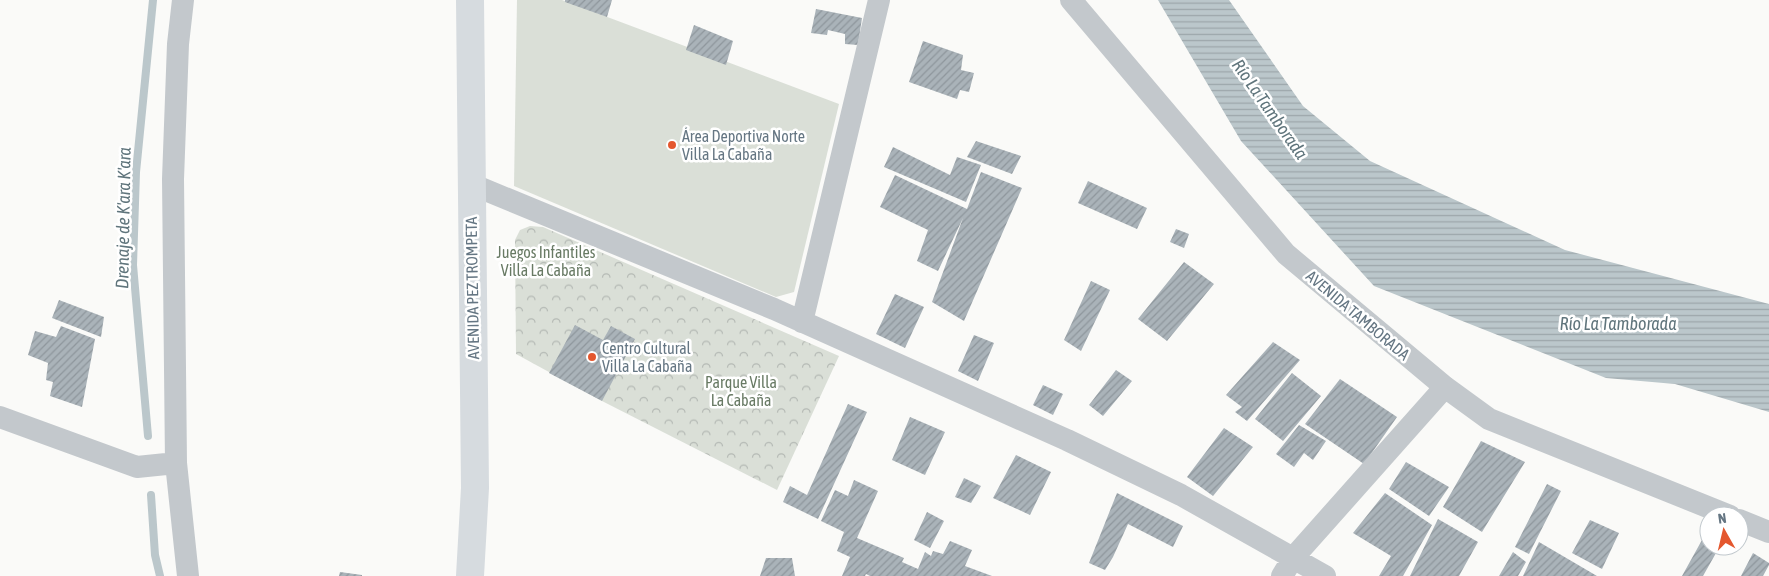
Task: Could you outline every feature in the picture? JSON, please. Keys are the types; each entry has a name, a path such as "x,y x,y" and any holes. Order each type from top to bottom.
{"main road":[{"name":"AVENIDA PEZ TROMPETA","path":"470,0 475,488 470,576"}],"street":[{"path":"183,0 178,44 173,179 176,463 188,576"},
{"path":"802,322 879,0"},
{"name":"AVENIDA TAMBORADA","path":"1072,0 1286,254 1445,387 1489,419 1705,506"},
{"path":"471,184 802,322 1068,440 1180,495 1288,567 1325,576"},
{"path":"1288,567 1445,387"},
{"path":"0,417 136,467 176,463"},
{"path":"1749,524 1769,532"}],"green space":[{"name":"Área Deportiva Norte Villa La Cabaña","path":"517,0 562,0 839,104 794,292 776,297 514,186"},
{"name":"Parque Villa La Cabaña","path":"530,226 543,227 839,356 777,490 602,401 516,354 515,240 520,230"}],"water":[{"name":"Río La Tamborada","path":"1158,0 1229,0 1303,106 1370,161 1565,250 1769,304 1769,412 1675,384 1606,378 1374,286 1241,141"}],"building":[{"path":"565,0 612,0 607,17 565,2"},
{"path":"816,9 862,18 858,45 845,44 845,34 828,30 827,35 811,33"},
{"path":"694,25 733,41 726,65 686,50"},
{"path":"923,41 963,55 961,70 974,73 969,92 960,90 957,99 909,82"},
{"path":"976,141 1021,156 1012,174 967,157"},
{"path":"893,147 950,175 957,157 981,165 966,202 884,167"},
{"path":"981,172 1022,188 964,321 932,302 963,218 938,271 917,261 928,230 880,207 895,175 967,209"},
{"path":"1088,181 1147,208 1137,229 1078,203"},
{"path":"1176,229 1189,234 1184,248 1170,242"},
{"path":"1184,262 1214,284 1167,341 1138,319"},
{"path":"1091,281 1110,290 1081,351 1064,340"},
{"path":"895,294 924,307 905,348 876,334"},
{"path":"59,300 104,317 101,337 52,318"},
{"name":"Centro Cultural Villa La Cabaña","path":"575,325 603,340 611,326 635,339 602,401 549,373"},
{"path":"61,326 95,339 82,407 50,396 53,382 46,380 48,363 28,355 35,331 56,337"},
{"path":"974,335 994,343 978,381 958,371"},
{"path":"1273,342 1300,360 1247,421 1235,412 1242,407 1226,395"},
{"path":"1116,370 1132,381 1103,416 1089,405"},
{"path":"1292,373 1321,396 1283,441 1255,419"},
{"path":"1340,379 1397,417 1364,464 1305,424"},
{"path":"1043,385 1063,394 1053,415 1033,405"},
{"path":"848,404 867,412 818,519 783,502 790,486 807,495"},
{"path":"910,417 945,432 925,475 892,460"},
{"path":"1299,425 1326,441 1313,460 1304,453 1294,467 1276,454"},
{"path":"1224,428 1253,447 1213,496 1187,477"},
{"path":"1481,441 1525,462 1482,532 1443,507"},
{"path":"1016,455 1051,472 1030,515 993,498"},
{"path":"1406,462 1449,487 1429,516 1389,489"},
{"path":"964,478 981,486 971,503 955,497"},
{"path":"854,480 878,491 857,538 904,558 902,562 918,569 925,552 931,556 933,551 943,554 950,541 972,550 965,566 992,576 870,576 866,574 865,576 842,576 850,557 837,551 844,532 821,521 835,490 848,496"},
{"path":"1547,484 1561,491 1529,554 1515,547"},
{"path":"1117,493 1183,526 1173,547 1128,524 1105,570 1089,563"},
{"path":"1385,493 1432,525 1403,576 1379,576 1391,556 1353,533"},
{"path":"927,512 944,521 930,548 914,540"},
{"path":"1438,519 1478,542 1459,576 1410,576"},
{"path":"1590,520 1619,533 1602,569 1572,553"},
{"path":"1539,542 1597,576 1523,576"},
{"path":"1699,545 1699,556 1714,556 1703,576 1682,576"},
{"path":"1513,552 1526,562 1518,576 1499,576"},
{"path":"1753,553 1769,563 1769,565 1763,576 1741,576"},
{"path":"766,558 792,558 795,576 760,576"},
{"path":"340,572 362,575 362,576 339,576"}],"waterway":[{"name":"Drenaje de K'ara K'ara","path":"148,436 133,265 136,172 153,0"},
{"name":"Drenaje de K'ara K'ara","path":"151,495 155,555 160,576"}],"place":[{"name":"Área Deportiva Norte Villa La Cabaña","path":"672,145"},
{"name":"Centro Cultural Villa La Cabaña","path":"592,357"}],"park label":[{"name":"Juegos Infantiles Villa La Cabaña","path":"546,261"}]}
